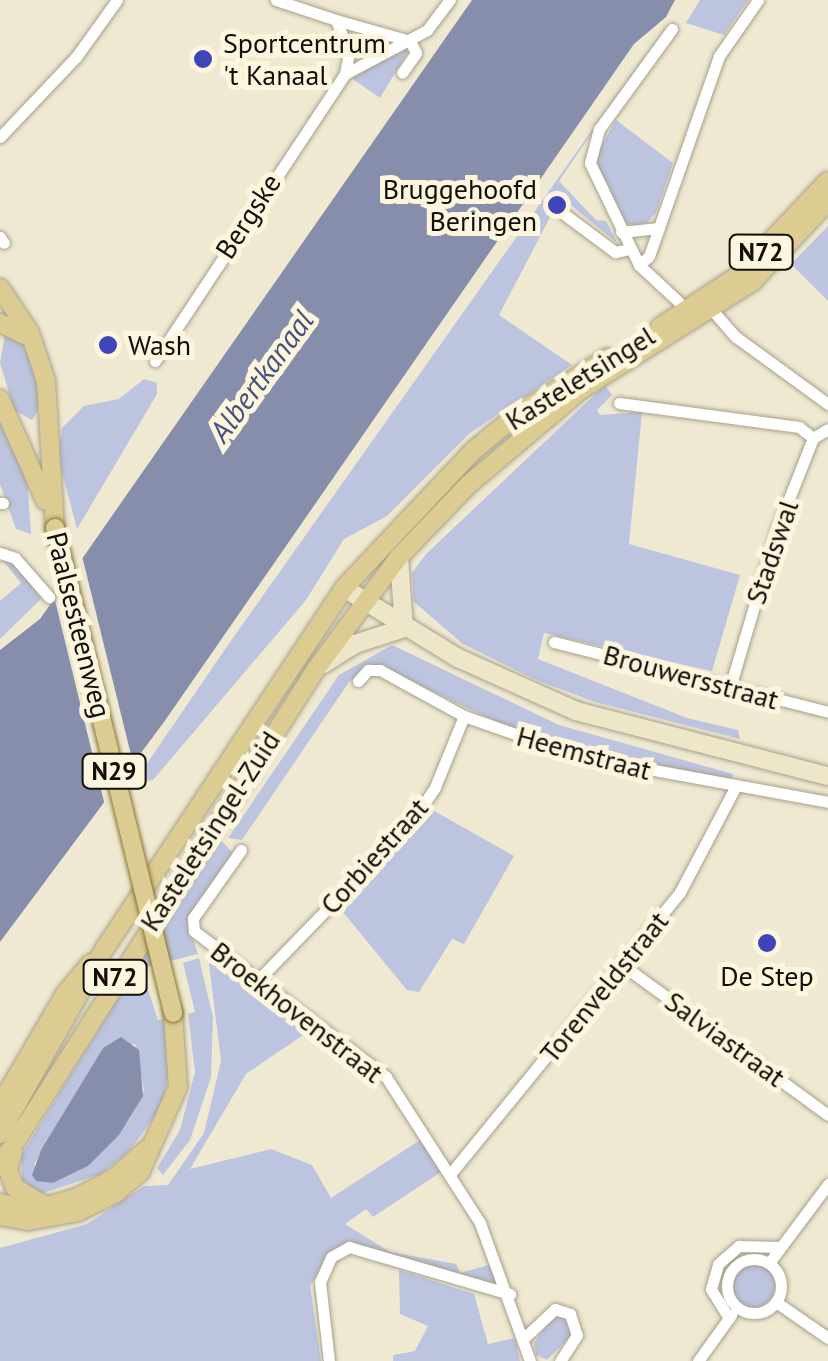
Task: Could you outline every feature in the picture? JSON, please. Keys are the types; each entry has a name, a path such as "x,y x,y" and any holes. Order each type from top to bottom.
{"main road":[{"name":"Kasteletsingel","path":"344,588 491,435 717,292 828,181"},
{"name":"Kasteletsingel","path":"363,602 399,557 469,484 582,389 713,311 752,282 828,201"},
{"name":"Paalsesteenweg","path":"0,288 36,346 50,426 54,523"},
{"path":"0,323 18,327 36,346"},
{"name":"Paalsesteenweg","path":"0,1216 28,1220 78,1212 116,1193 140,1172 158,1138 181,1067 173,1014 54,523 2,405"},
{"path":"2,405 24,434 50,426"},
{"name":"Kasteletsingel-Zuid","path":"0,1166 8,1137 105,948 344,588"},
{"name":"Kasteletsingel-Zuid","path":"8,1137 363,602"},
{"name":"Kasteletsingel-Zuid","path":"0,1105 65,994 105,948"},
{"path":"8,1137 8,1164 15,1188 51,1206"},
{"path":"0,1203 24,1210 51,1206 108,1182 158,1138"},
{"path":"0,1233 28,1220"}],"street":[{"path":"276,0 410,40"},
{"path":"346,74 410,40 450,0"},
{"path":"639,265 659,228 719,56 758,0"},
{"path":"0,137 40,99 111,2"},
{"path":"336,20 349,53 346,74"},
{"path":"672,30 593,142 592,177 639,265 679,302"},
{"path":"402,73 416,53 410,40"},
{"name":"Bergske","path":"155,361 346,74"},
{"path":"564,214 615,252 630,249"},
{"path":"621,232 659,228"},
{"path":"713,311 736,337 828,404"},
{"path":"619,403 800,426 813,438 828,428"},
{"name":"Stadswal","path":"731,684 768,555 813,438"},
{"path":"0,553 15,558 49,597"},
{"path":"399,557 404,628"},
{"path":"344,588 404,628 576,710 828,776"},
{"path":"316,669 355,644 404,628"},
{"name":"Brouwersstraat","path":"554,642 731,684 828,712"},
{"name":"Heemstraat","path":"358,681 368,670 380,670 464,716 578,756 828,802"},
{"name":"Corbiestraat","path":"259,980 412,820 435,786 464,716"},
{"name":"Torenveldstraat","path":"451,1172 680,892 736,786"},
{"name":"Broekhovenstraat","path":"241,850 192,925 376,1066 451,1172 510,1294 530,1361"},
{"name":"Salviastraat","path":"622,964 828,1115"},
{"path":"769,1263 828,1184"},
{"path":"733,1313 727,1293 732,1269 745,1260 769,1263 780,1277 776,1302 758,1313 733,1313 711,1290 718,1264 739,1246 780,1247"},
{"path":"329,1361 320,1282 331,1257 349,1247 510,1294"},
{"path":"776,1302 828,1338"},
{"path":"524,1338 555,1309 570,1314 577,1335 560,1361"},
{"path":"698,1361 733,1313"}],"shaded area":[{"path":"700,0 748,0 724,35 686,23"},
{"path":"410,48 380,98 350,77 357,72"},
{"path":"648,51 559,181 596,220 606,221 617,243 566,201 557,204 499,315 572,365 470,433 387,516 344,539 306,600 153,780 143,781 139,775 228,645"},
{"path":"616,120 673,163 656,213 642,228 624,222 598,168 597,153"},
{"path":"828,226 828,301 791,264"},
{"path":"5,333 21,339 32,365 41,406 32,420 14,410 0,363"},
{"path":"144,379 157,383 157,394 77,529 58,457 62,428 84,406 119,399"},
{"path":"605,385 612,395 597,410 600,415 642,412 629,544 740,575 712,671 544,633 538,659 687,718 738,730 740,739 595,702 536,680 463,644 414,602 412,573 426,554"},
{"path":"0,422 27,477 31,534 16,529 0,484"},
{"path":"0,557 15,563 41,599 0,639 0,601 21,583"},
{"path":"392,645 559,725 733,774 731,781 590,754 501,724 377,665 349,682 242,840 228,838 339,675"},
{"path":"429,808 514,856 464,944 452,939 419,992 407,990 338,906"},
{"path":"218,837 234,854 187,921 198,954 141,968 158,1020 164,1019 167,1028 169,1073 161,1108 130,1150 101,1174 40,1194 22,1180 21,1155","holes":["135,1044 144,1091 129,1120 88,1166 53,1183 34,1165 103,1048"]},
{"path":"216,956 315,1027 246,1074 190,1169 271,1149 312,1165 331,1198 423,1138 444,1170 373,1217 366,1209 345,1224 390,1252 456,1264 460,1273 492,1264 499,1287 348,1243 330,1251 310,1286 321,1361 0,1361 0,1248 87,1224 144,1186 168,1185 204,1133 221,1061 209,964"},
{"path":"199,958 213,1017 211,1077 190,1140 163,1175 157,1168 180,1130 195,1072 188,1014 195,1012 183,963"},
{"path":"753,1264 768,1271 775,1286 768,1301 753,1308 738,1301 731,1286 738,1271"},
{"path":"399,1270 474,1294 488,1344 515,1338 520,1361 393,1361 393,1355 415,1351 428,1326 400,1314"},
{"path":"552,1317 568,1318 573,1334 547,1360 536,1355 534,1343"}],"water":[{"name":"Albertkanaal","path":"472,0 675,0 666,17 634,44 164,722 0,942 0,650 40,619"},
{"path":"121,1037 139,1050 143,1096 119,1135 88,1166 53,1183 36,1181 32,1175 41,1150 103,1048"}],"pier":[{"path":"81,552 135,771 106,810 53,592"}],"place":[{"name":"Sportcentrum 't Kanaal","path":"203,59"},
{"name":"Bruggehoofd Beringen","path":"557,205"},
{"name":"Wash","path":"108,345"},
{"name":"De Step","path":"767,943"}]}
